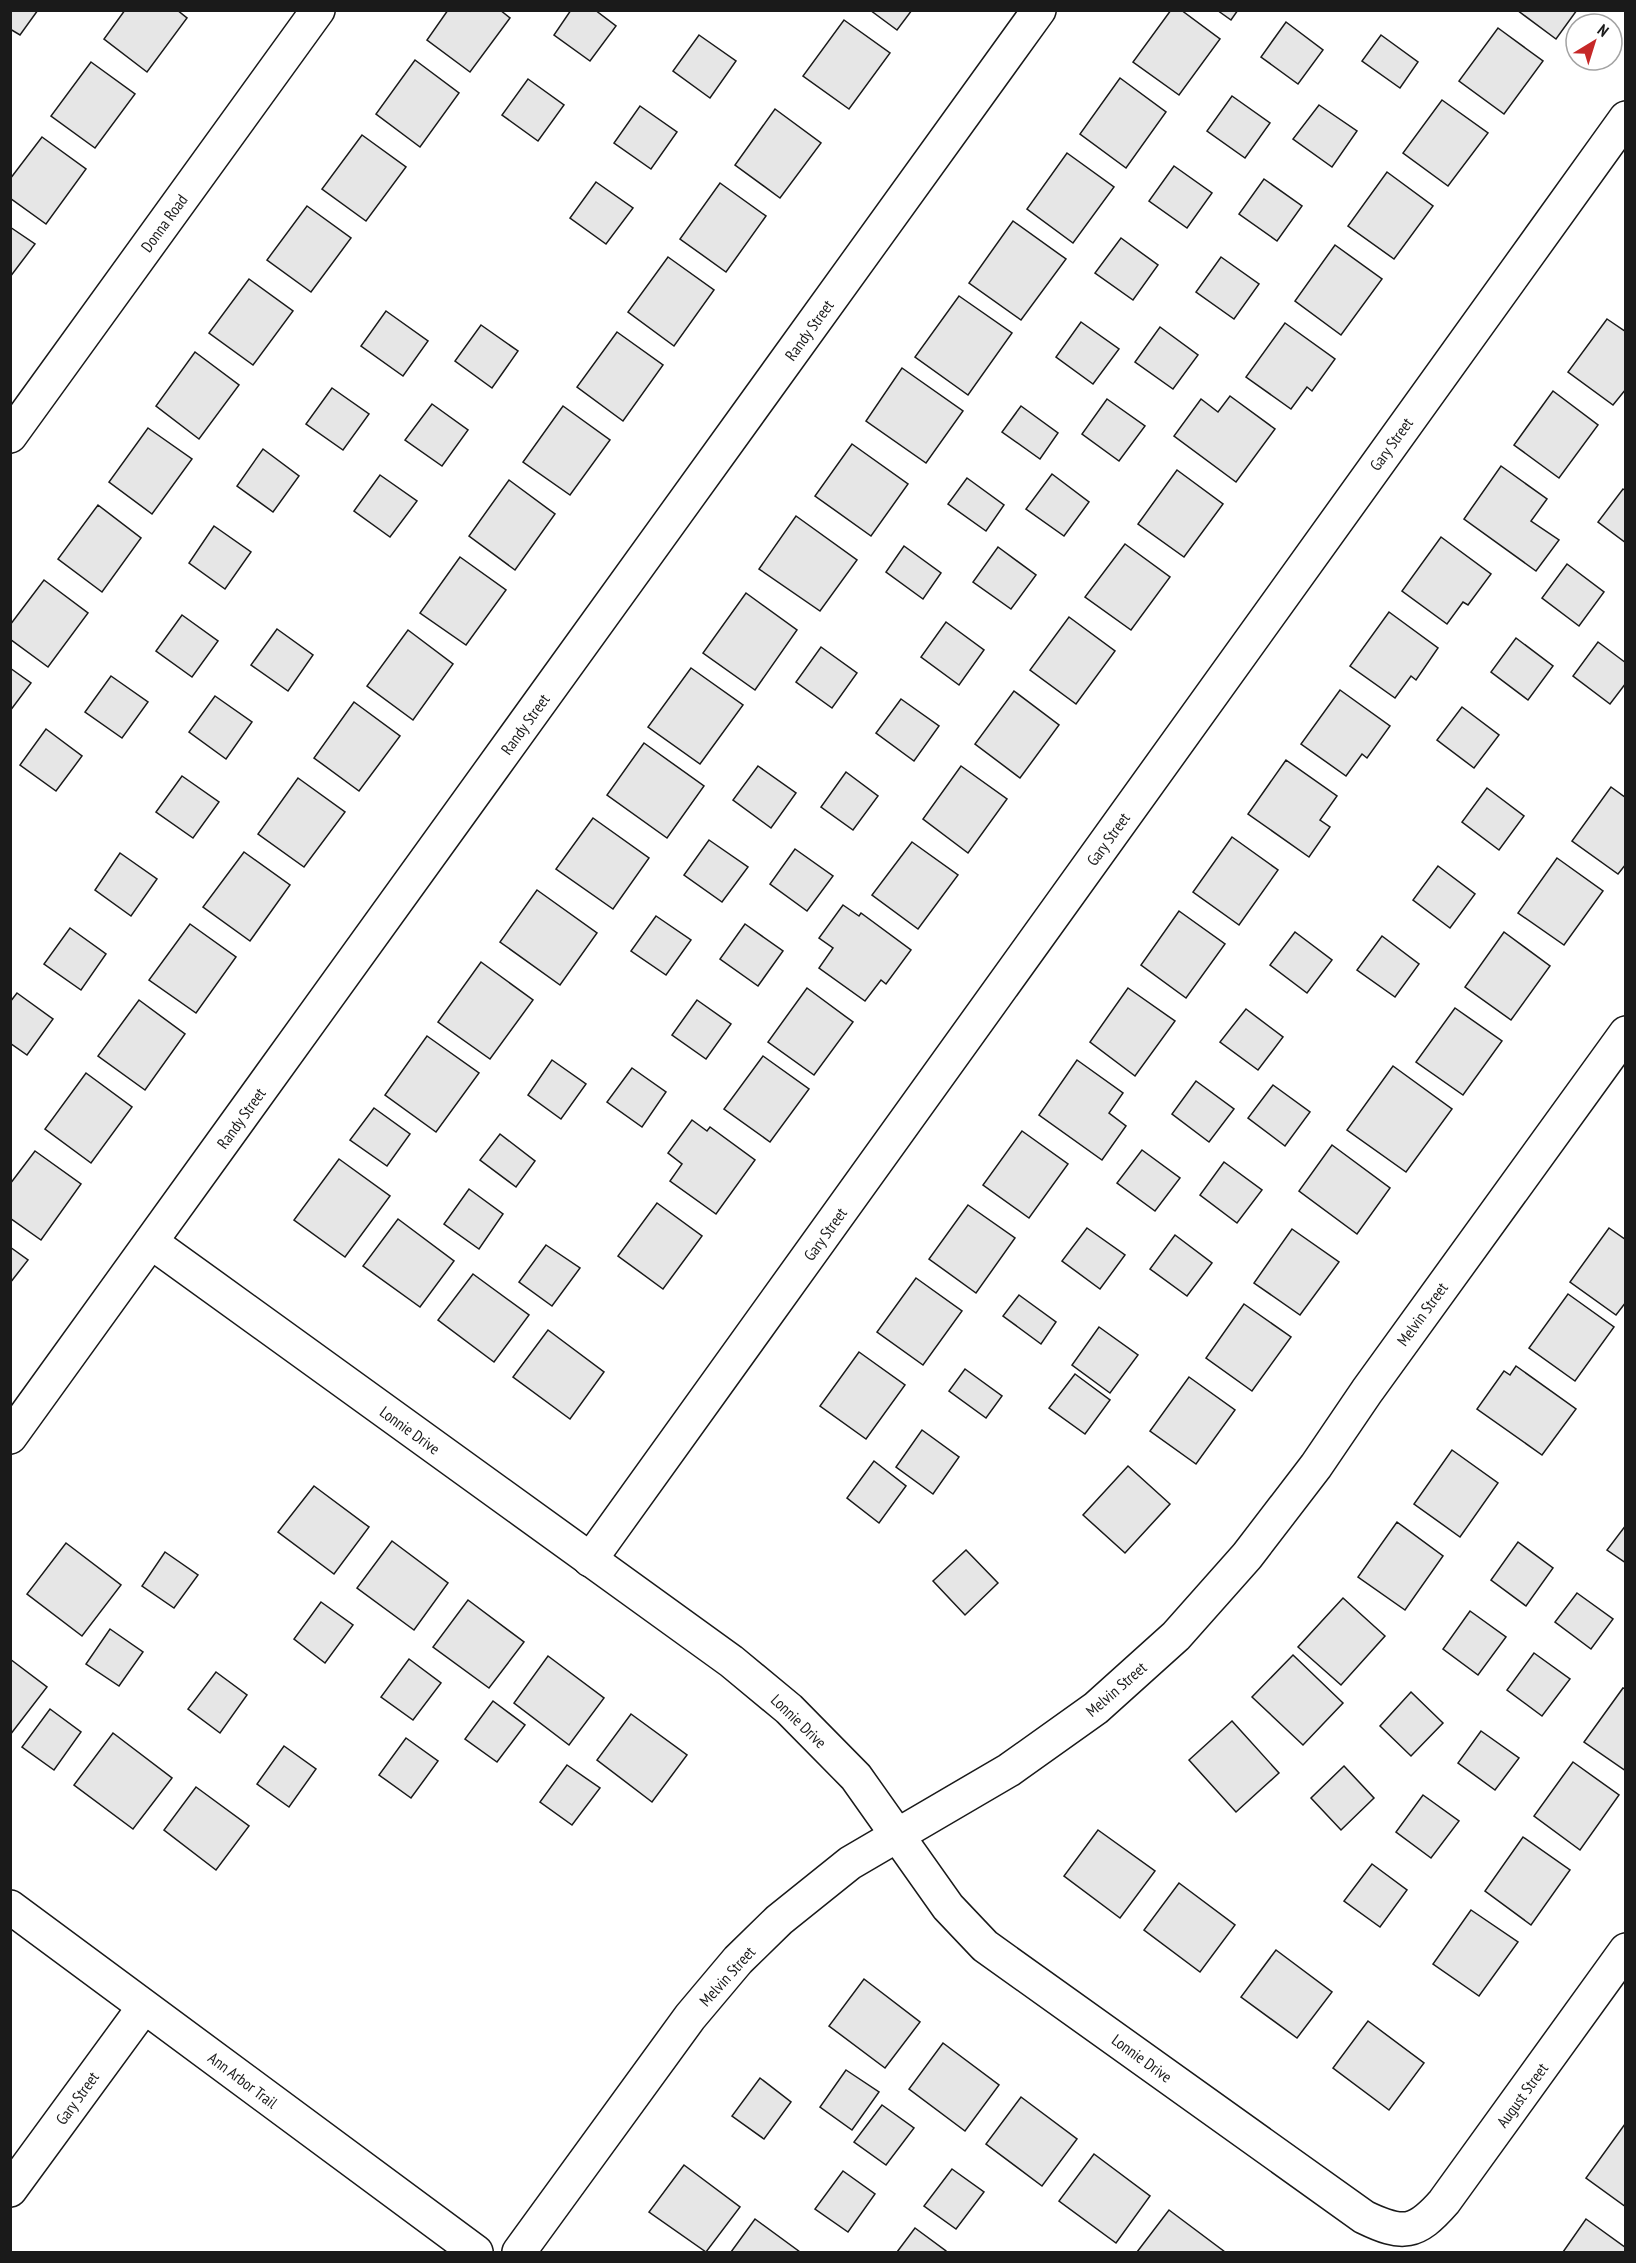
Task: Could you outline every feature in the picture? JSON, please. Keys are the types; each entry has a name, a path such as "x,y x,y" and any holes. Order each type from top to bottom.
{"street":[{"name":"Donna Road","path":"10,436 318,10"},
{"name":"Randy Street","path":"10,1437 1040,10"},
{"name":"Gary Street","path":"590,1560 1626,118"},
{"name":"Melvin Street","path":"519,2253 690,2017 738,1960 779,1920 850,1863 1029,1756 1096,1708 1176,1636 1247,1556 1316,1466 1367,1391 1626,1033"},
{"name":"Lonnie Drive","path":"151,1242 731,1661 789,1709 856,1777 948,1907 985,1946 1364,2217 1384,2227 1409,2229"},
{"name":"Ann Arbor Trail","path":"10,1907 476,2253"},
{"name":"August Street","path":"1409,2229 1427,2221 1444,2202 1626,1950"},
{"name":"Gary Street","path":"10,2190 144,2007"}],"building":[{"path":"10,10 38,10 20,35 10,29"},
{"path":"125,10 177,10 187,18 147,72 104,39"},
{"path":"448,10 500,10 510,18 470,72 427,40"},
{"path":"571,10 595,10 616,26 590,61 554,35"},
{"path":"870,10 912,10 897,30"},
{"path":"1171,10 1181,10 1220,39 1179,95 1133,62"},
{"path":"1217,10 1238,10 1231,20"},
{"path":"1517,10 1577,10 1564,12 1564,28 1556,39"},
{"path":"844,20 890,53 849,109 803,76"},
{"path":"1286,22 1323,50 1298,84 1261,57"},
{"path":"1498,28 1543,61 1504,114 1459,81"},
{"path":"699,35 736,61 710,98 673,71"},
{"path":"1381,35 1418,62 1400,88 1362,61"},
{"path":"415,60 459,93 420,147 376,114"},
{"path":"91,62 135,94 95,148 51,116"},
{"path":"1120,78 1166,112 1126,168 1080,134"},
{"path":"528,79 564,105 538,141 502,115"},
{"path":"1232,96 1270,123 1245,158 1207,131"},
{"path":"1442,100 1488,133 1448,186 1403,153"},
{"path":"1319,105 1357,131 1332,167 1293,139"},
{"path":"640,106 677,132 651,169 614,143"},
{"path":"775,109 821,143 780,198 735,165"},
{"path":"362,135 406,167 366,221 322,189"},
{"path":"42,137 86,169 46,224 10,198 10,179"},
{"path":"1067,153 1114,187 1073,243 1027,209"},
{"path":"1174,166 1212,193 1187,228 1149,201"},
{"path":"1387,172 1433,206 1394,259 1348,226"},
{"path":"1264,179 1302,206 1277,241 1239,214"},
{"path":"596,182 633,208 606,244 570,218"},
{"path":"720,183 766,216 726,272 680,239"},
{"path":"307,206 351,238 311,292 267,260"},
{"path":"1013,221 1066,259 1021,320 969,283"},
{"path":"10,227 35,244 10,277"},
{"path":"1121,238 1158,265 1133,300 1095,273"},
{"path":"1335,245 1382,279 1341,335 1295,301"},
{"path":"668,257 714,290 674,346 628,312"},
{"path":"1221,257 1259,284 1234,319 1196,292"},
{"path":"249,279 293,311 253,365 209,333"},
{"path":"959,296 1012,333 968,395 915,357"},
{"path":"386,311 428,341 403,376 361,346"},
{"path":"1607,319 1626,332 1626,389 1613,405 1568,372"},
{"path":"1081,322 1119,349 1093,384 1056,357"},
{"path":"1285,323 1335,359 1312,391 1307,387 1291,409 1246,377"},
{"path":"481,325 518,351 492,388 455,361"},
{"path":"1160,327 1198,355 1173,389 1135,362"},
{"path":"617,332 663,365 623,421 577,387"},
{"path":"195,352 239,385 199,439 156,406"},
{"path":"902,368 963,411 926,463 866,421"},
{"path":"332,388 369,414 343,450 306,424"},
{"path":"1553,391 1598,425 1559,478 1514,445"},
{"path":"1230,396 1275,429 1236,482 1174,436 1201,399 1218,412"},
{"path":"1107,399 1145,426 1119,461 1082,434"},
{"path":"432,404 468,430 442,466 405,440"},
{"path":"563,406 610,440 570,495 523,462"},
{"path":"1021,406 1058,433 1040,459 1002,432"},
{"path":"148,428 192,459 152,514 109,482"},
{"path":"852,444 908,484 871,536 815,496"},
{"path":"263,449 299,476 273,512 237,486"},
{"path":"1501,466 1547,499 1531,521 1559,540 1536,571 1464,519"},
{"path":"1177,470 1223,504 1184,557 1138,524"},
{"path":"1052,474 1089,502 1064,536 1026,509"},
{"path":"380,475 417,501 390,537 354,511"},
{"path":"967,478 1004,505 986,531 948,504"},
{"path":"509,480 555,514 515,570 469,536"},
{"path":"1623,489 1626,491 1626,543 1598,522"},
{"path":"98,505 141,538 102,592 58,559"},
{"path":"796,516 857,560 820,611 759,569"},
{"path":"214,526 251,552 225,589 189,563"},
{"path":"1441,537 1491,574 1468,605 1463,602 1447,624 1402,591"},
{"path":"1125,544 1170,577 1131,630 1085,597"},
{"path":"904,546 941,573 923,599 886,572"},
{"path":"998,547 1036,575 1011,609 973,582"},
{"path":"460,557 506,590 466,645 420,613"},
{"path":"1567,564 1604,592 1579,626 1542,598"},
{"path":"44,580 88,613 48,667 10,639 10,625"},
{"path":"746,593 797,630 755,690 703,653"},
{"path":"1389,612 1438,648 1416,680 1411,676 1395,698 1350,666"},
{"path":"182,615 218,641 192,677 156,651"},
{"path":"1069,617 1115,651 1076,704 1030,670"},
{"path":"946,622 984,650 959,685 921,657"},
{"path":"277,629 313,655 288,691 251,665"},
{"path":"408,630 453,664 413,720 367,686"},
{"path":"1516,638 1553,666 1528,700 1491,672"},
{"path":"1598,642 1626,663 1626,683 1610,704 1573,676"},
{"path":"821,647 857,673 832,708 796,682"},
{"path":"10,668 31,683 10,711"},
{"path":"691,668 743,705 700,764 648,727"},
{"path":"111,676 148,702 122,738 85,712"},
{"path":"1340,690 1390,726 1367,758 1362,754 1346,776 1301,744"},
{"path":"1014,691 1059,725 1020,778 975,744"},
{"path":"215,696 252,722 226,759 189,732"},
{"path":"901,699 939,726 914,761 876,733"},
{"path":"354,702 400,736 359,791 314,758"},
{"path":"1462,707 1499,735 1474,768 1437,740"},
{"path":"46,729 82,756 56,791 20,765"},
{"path":"644,743 704,786 667,838 607,795"},
{"path":"1286,760 1337,796 1320,820 1330,827 1309,857 1248,814"},
{"path":"758,766 796,793 771,828 733,800"},
{"path":"961,766 1007,799 968,853 923,819"},
{"path":"846,772 878,796 853,830 821,807"},
{"path":"182,776 219,802 193,838 156,812"},
{"path":"298,778 345,812 304,867 258,834"},
{"path":"1611,787 1626,798 1626,864 1618,874 1572,841"},
{"path":"1487,788 1524,816 1499,850 1462,822"},
{"path":"593,818 649,858 613,909 556,869"},
{"path":"1232,837 1278,870 1239,925 1193,892"},
{"path":"709,840 748,867 722,902 684,875"},
{"path":"912,842 958,875 918,929 872,895"},
{"path":"795,849 833,876 807,911 770,884"},
{"path":"244,852 290,885 250,941 203,907"},
{"path":"120,853 157,879 131,916 95,890"},
{"path":"1557,858 1603,891 1564,945 1518,913"},
{"path":"1438,866 1475,894 1450,928 1413,900"},
{"path":"537,890 597,933 560,985 500,942"},
{"path":"843,905 859,916 861,913 911,950 886,984 881,980 865,1001 819,968 833,948 819,938"},
{"path":"1179,911 1225,944 1186,998 1141,965"},
{"path":"656,916 691,940 666,975 631,951"},
{"path":"190,924 236,957 196,1013 149,980"},
{"path":"745,924 783,951 758,986 720,959"},
{"path":"70,928 106,954 81,990 44,964"},
{"path":"1295,932 1332,960 1307,993 1270,965"},
{"path":"1504,932 1550,966 1511,1020 1465,987"},
{"path":"1382,936 1419,964 1395,997 1357,970"},
{"path":"481,962 533,1000 490,1059 438,1022"},
{"path":"807,988 853,1022 814,1075 768,1042"},
{"path":"1128,988 1175,1021 1135,1076 1090,1042"},
{"path":"17,993 53,1019 27,1055 10,1043 10,1002"},
{"path":"139,1000 185,1034 145,1090 98,1056"},
{"path":"697,1000 731,1024 706,1059 672,1035"},
{"path":"1455,1008 1502,1041 1463,1095 1416,1062"},
{"path":"1246,1009 1283,1037 1258,1070 1220,1042"},
{"path":"427,1036 479,1073 436,1132 385,1095"},
{"path":"763,1056 809,1089 770,1142 724,1109"},
{"path":"552,1060 586,1084 561,1119 528,1095"},
{"path":"1077,1060 1123,1093 1109,1113 1126,1126 1102,1160 1039,1115"},
{"path":"1393,1066 1452,1109 1406,1172 1347,1130"},
{"path":"632,1068 666,1092 642,1127 607,1102"},
{"path":"86,1073 132,1107 91,1163 45,1129"},
{"path":"1196,1081 1234,1109 1209,1142 1172,1114"},
{"path":"1273,1085 1310,1112 1285,1146 1248,1118"},
{"path":"374,1108 410,1134 387,1166 350,1140"},
{"path":"692,1120 707,1131 710,1127 755,1160 716,1214 670,1181 682,1164 668,1153"},
{"path":"1022,1131 1068,1164 1029,1218 983,1185"},
{"path":"500,1134 535,1161 516,1187 480,1160"},
{"path":"1332,1145 1390,1188 1357,1234 1299,1191"},
{"path":"1142,1150 1180,1178 1155,1211 1117,1183"},
{"path":"35,1151 81,1184 41,1240 10,1218 10,1184"},
{"path":"339,1159 390,1196 345,1257 294,1220"},
{"path":"1224,1162 1262,1190 1237,1223 1200,1195"},
{"path":"469,1189 503,1214 479,1249 444,1224"},
{"path":"657,1203 702,1236 663,1289 618,1256"},
{"path":"968,1205 1015,1238 976,1293 929,1259"},
{"path":"398,1219 454,1261 420,1307 363,1266"},
{"path":"1087,1228 1125,1255 1100,1289 1062,1261"},
{"path":"1609,1228 1626,1240 1626,1302 1616,1315 1570,1282"},
{"path":"1292,1229 1339,1262 1300,1315 1254,1283"},
{"path":"1175,1235 1212,1263 1187,1296 1150,1269"},
{"path":"546,1245 580,1268 552,1306 519,1282"},
{"path":"10,1247 28,1260 10,1283"},
{"path":"473,1274 529,1315 494,1362 438,1320"},
{"path":"916,1278 962,1311 923,1365 877,1332"},
{"path":"1568,1294 1614,1327 1575,1381 1529,1348"},
{"path":"1019,1295 1056,1322 1041,1344 1003,1316"},
{"path":"1244,1304 1291,1337 1252,1391 1206,1358"},
{"path":"1099,1327 1138,1355 1110,1393 1072,1365"},
{"path":"548,1330 604,1372 570,1419 513,1377"},
{"path":"859,1352 905,1385 866,1439 820,1406"},
{"path":"1516,1366 1576,1409 1542,1455 1477,1409 1504,1371 1510,1375"},
{"path":"965,1369 1002,1396 986,1418 949,1391"},
{"path":"1075,1374 1110,1400 1085,1434 1049,1408"},
{"path":"1189,1377 1235,1410 1196,1464 1150,1431"},
{"path":"922,1430 959,1457 933,1494 896,1467"},
{"path":"1452,1450 1498,1483 1460,1537 1414,1504"},
{"path":"874,1461 906,1486 879,1523 847,1498"},
{"path":"1128,1466 1170,1504 1125,1553 1083,1515"},
{"path":"314,1486 369,1527 334,1574 278,1532"},
{"path":"1397,1522 1443,1556 1405,1610 1358,1577"},
{"path":"1626,1525 1626,1563 1607,1550"},
{"path":"392,1541 448,1583 414,1630 357,1588"},
{"path":"1518,1542 1553,1568 1526,1606 1491,1580"},
{"path":"66,1543 121,1585 82,1636 27,1594"},
{"path":"966,1550 998,1583 965,1615 933,1581"},
{"path":"165,1552 198,1575 174,1608 142,1586"},
{"path":"1577,1593 1613,1619 1591,1649 1555,1622"},
{"path":"1343,1598 1385,1636 1341,1685 1298,1647"},
{"path":"468,1600 524,1642 489,1688 433,1647"},
{"path":"321,1602 353,1625 325,1663 294,1639"},
{"path":"1470,1611 1506,1637 1478,1675 1443,1649"},
{"path":"110,1629 143,1652 119,1686 86,1664"},
{"path":"1534,1653 1570,1679 1542,1716 1507,1690"},
{"path":"1293,1655 1343,1703 1303,1745 1252,1697"},
{"path":"548,1656 604,1698 569,1745 514,1703"},
{"path":"10,1659 47,1687 10,1735"},
{"path":"409,1659 441,1683 413,1720 381,1697"},
{"path":"216,1672 247,1695 220,1733 188,1709"},
{"path":"1623,1688 1626,1689 1626,1771 1584,1742"},
{"path":"1411,1692 1443,1723 1411,1756 1380,1726"},
{"path":"493,1701 525,1725 497,1762 465,1739"},
{"path":"50,1709 81,1732 54,1770 22,1747"},
{"path":"631,1714 687,1755 652,1802 597,1760"},
{"path":"1232,1721 1279,1773 1236,1812 1189,1760"},
{"path":"1481,1731 1519,1758 1495,1790 1458,1763"},
{"path":"113,1733 172,1778 133,1829 74,1785"},
{"path":"406,1738 438,1761 411,1798 379,1775"},
{"path":"284,1746 316,1769 289,1807 257,1784"},
{"path":"1573,1762 1619,1795 1580,1850 1534,1816"},
{"path":"567,1765 600,1788 572,1825 540,1802"},
{"path":"1344,1766 1374,1798 1341,1830 1311,1798"},
{"path":"196,1787 249,1826 216,1870 164,1830"},
{"path":"1423,1795 1459,1821 1431,1858 1396,1832"},
{"path":"1098,1830 1155,1871 1120,1918 1064,1876"},
{"path":"1523,1837 1570,1870 1531,1925 1485,1891"},
{"path":"1372,1864 1407,1890 1380,1927 1344,1901"},
{"path":"1179,1883 1235,1925 1200,1972 1144,1930"},
{"path":"1471,1910 1518,1942 1479,1996 1433,1964"},
{"path":"1276,1950 1332,1992 1297,2038 1241,1997"},
{"path":"864,1979 920,2022 885,2068 829,2026"},
{"path":"1368,2021 1424,2063 1389,2110 1333,2068"},
{"path":"943,2043 999,2085 965,2131 909,2089"},
{"path":"846,2070 879,2092 852,2130 820,2107"},
{"path":"760,2078 791,2102 764,2139 732,2116"},
{"path":"1021,2097 1077,2139 1042,2186 986,2144"},
{"path":"882,2105 914,2128 886,2165 854,2142"},
{"path":"1626,2124 1626,2207 1586,2178"},
{"path":"1094,2154 1150,2196 1116,2243 1059,2201"},
{"path":"684,2165 740,2207 706,2252 649,2212"},
{"path":"952,2169 984,2192 956,2229 924,2206"},
{"path":"843,2171 875,2194 848,2232 815,2209"},
{"path":"1169,2210 1225,2252 1137,2252"},
{"path":"755,2219 800,2252 731,2252"},
{"path":"1586,2219 1626,2248 1626,2252 1563,2252"},
{"path":"915,2228 946,2251 946,2252 897,2252"}]}
